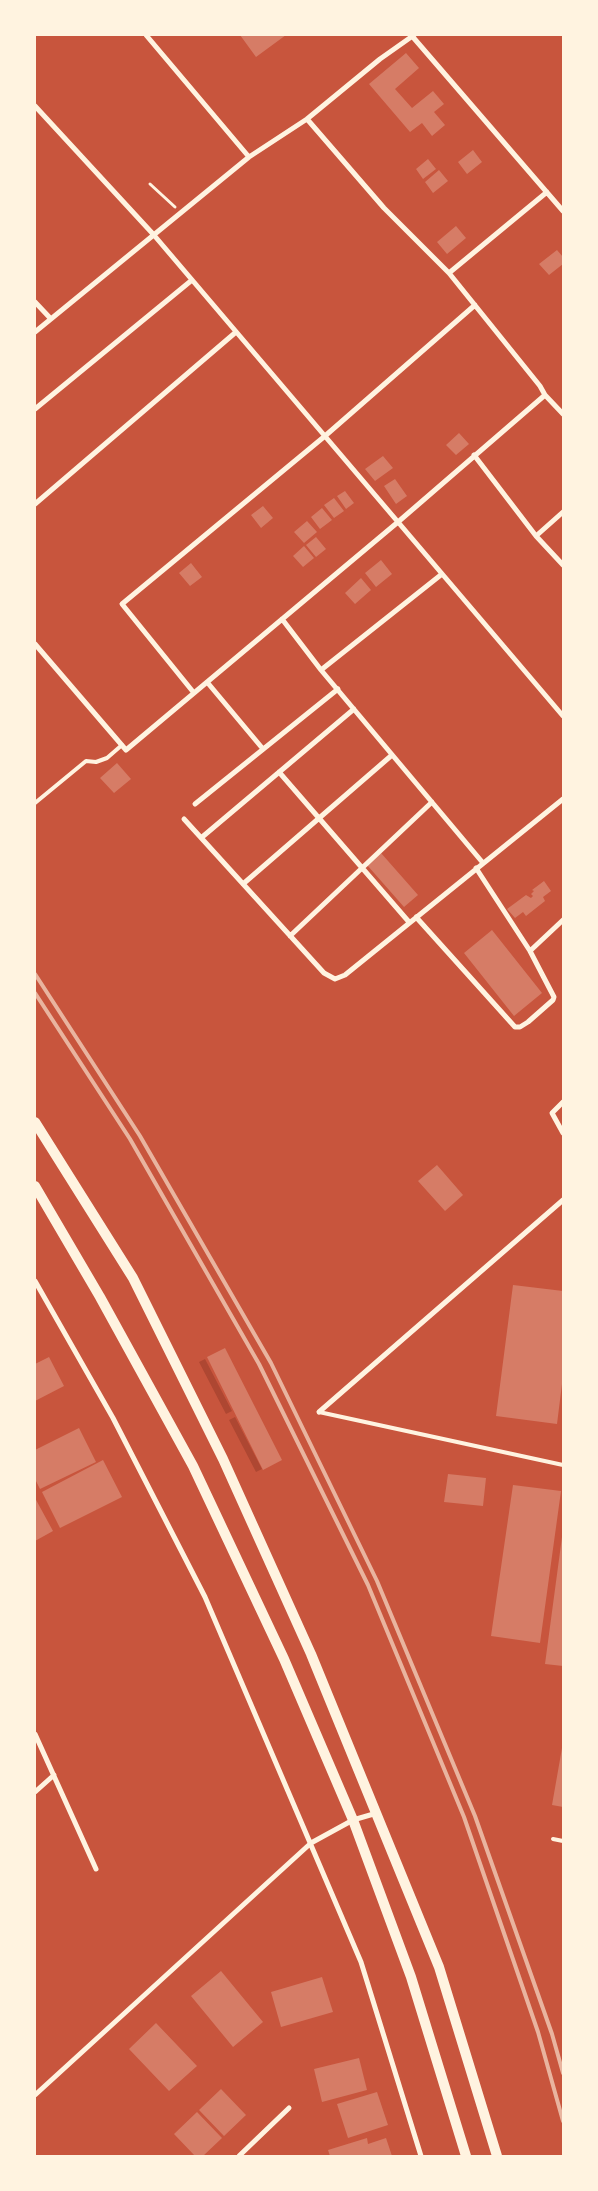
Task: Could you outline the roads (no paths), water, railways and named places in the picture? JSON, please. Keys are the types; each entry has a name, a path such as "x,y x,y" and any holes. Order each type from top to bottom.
{"main road":[{"path":"35,1122 133,1278 210,1433 311,1654 438,1968 497,2156"},
{"path":"35,1186 100,1297 193,1466 284,1659 353,1820 411,1977 466,2156"}],"street":[{"path":"146,35 249,158"},
{"path":"35,332 153,234 249,158 307,119 351,82 413,36 563,211"},
{"path":"35,106 153,234 442,574 561,709 563,716"},
{"path":"307,119 384,208 449,273 540,386 544,395 563,414"},
{"path":"449,273 548,192"},
{"path":"35,409 192,280"},
{"path":"35,302 50,319"},
{"path":"194,693 122,604 325,436 475,305"},
{"path":"35,504 236,332"},
{"path":"35,644 126,750 398,522 544,395"},
{"path":"474,455 536,536 563,566"},
{"path":"536,536 563,512"},
{"path":"321,670 442,574"},
{"path":"282,619 321,670 483,863"},
{"path":"207,682 263,749"},
{"path":"195,804 338,689"},
{"path":"201,838 354,709"},
{"path":"243,884 392,755"},
{"path":"279,772 409,922"},
{"path":"184,819 324,973 335,979 340,978 563,799"},
{"path":"290,936 432,802"},
{"path":"416,917 515,1027 520,1027 528,1022 553,1000 551,990 530,950 476,868"},
{"path":"530,950 563,920"},
{"path":"563,1102 552,1113 563,1133"},
{"path":"320,1412 563,1200"},
{"path":"35,1281 113,1418 205,1598 361,1962 421,2156"},
{"path":"35,1734 96,1869"},
{"path":"35,1792 54,1775"},
{"path":"35,2095 311,1843 353,1820 377,1814"},
{"path":"239,2156 289,2108"}],"lane":[{"path":"35,803 86,761 96,762 107,758 122,745"},
{"path":"320,1412 563,1465"},
{"path":"553,1839 563,1841"}],"railway":[{"path":"35,974 140,1136 271,1363 377,1581 475,1816 552,2034 563,2073"},
{"path":"35,993 130,1139 259,1364 368,1585 464,1817 538,2032 563,2121"}]}
